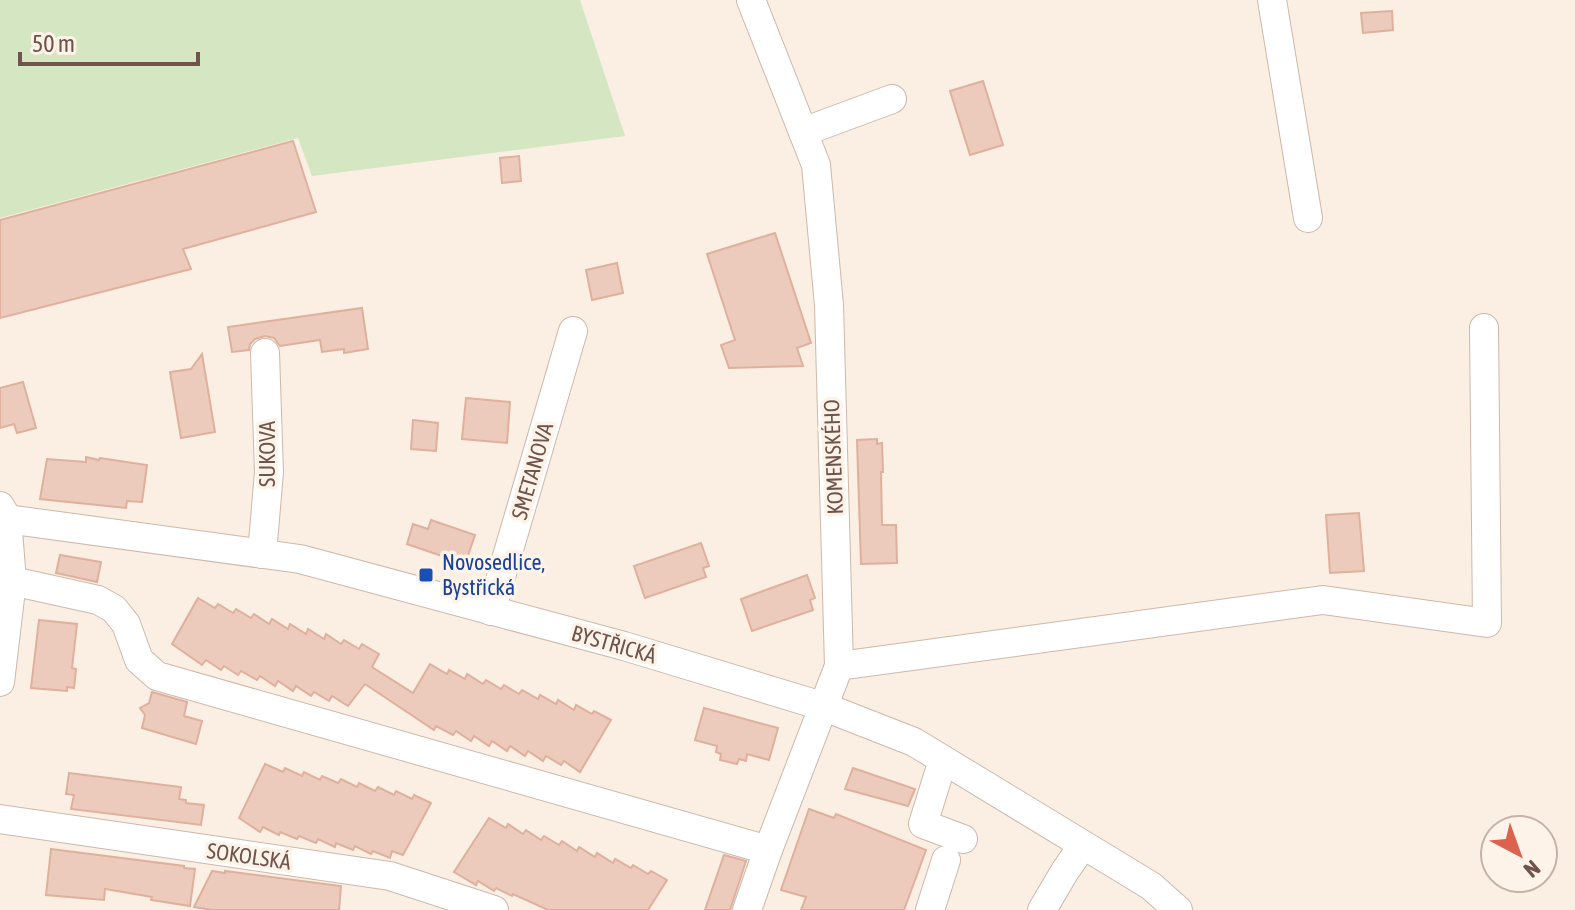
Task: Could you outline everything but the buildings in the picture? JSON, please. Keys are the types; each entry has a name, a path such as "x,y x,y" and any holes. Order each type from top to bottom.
{"street":[{"name":"KOMENSKÉHO","path":"747,910 839,666 829,305 816,165 751,0"},
{"path":"1272,0 1308,218"},
{"path":"803,132 892,99"},
{"path":"839,666 1323,600 1487,623 1484,328"},
{"name":"SMETANOVA","path":"491,611 573,331"},
{"name":"SUKOVA","path":"262,554 269,472 265,353"},
{"path":"0,682 12,581 2,514"},
{"name":"BYSTŘICKÁ","path":"2,514 300,559 624,646 822,706 914,742 1151,886 1178,910"},
{"path":"12,581 98,600 114,609 126,624 139,660 157,676 768,850"},
{"path":"930,910 954,850 923,824 943,760"},
{"name":"SOKOLSKÁ","path":"0,819 390,876 494,910"},
{"path":"1042,910 1083,845"}],"green space":[{"path":"0,0 580,0 625,136 312,176 298,138 0,218"}],"place":[{"name":"Novosedlice, Bystřická","path":"426,575"}]}
